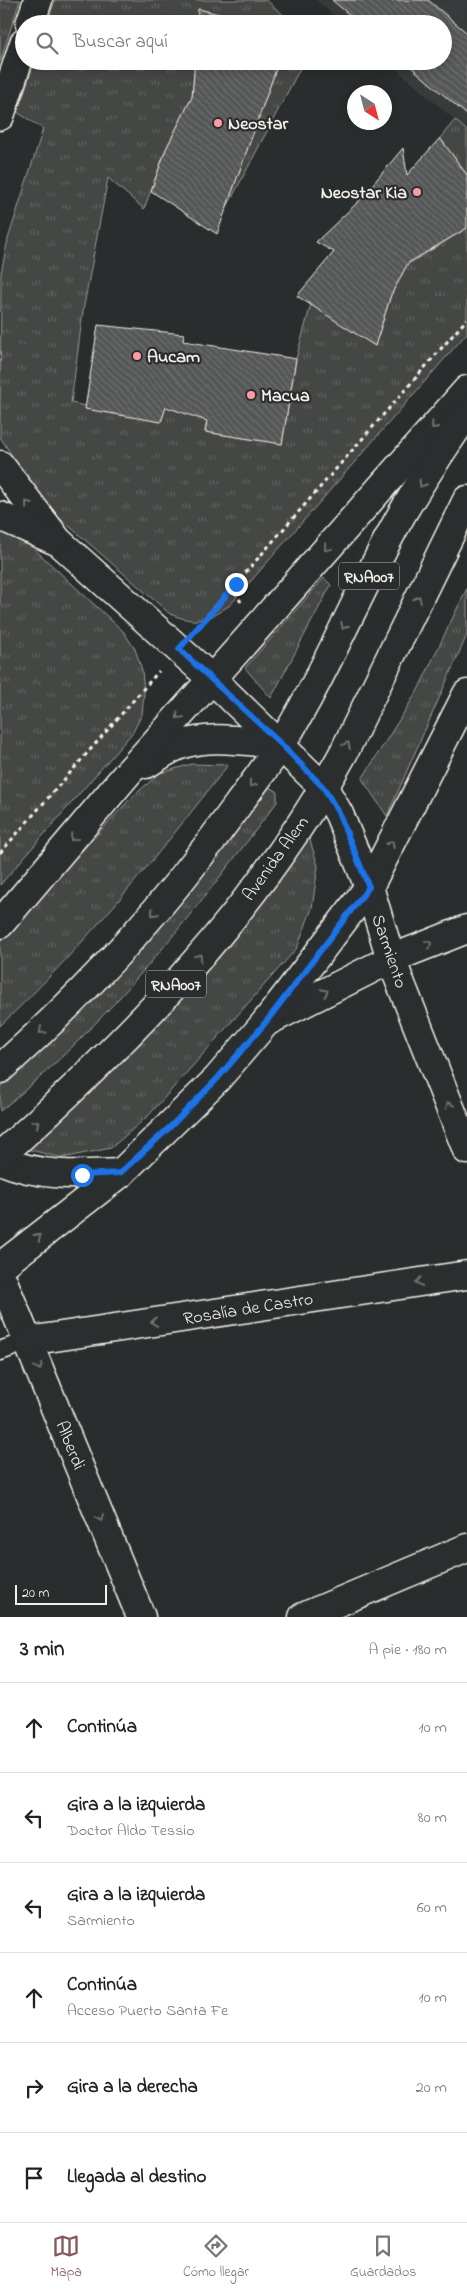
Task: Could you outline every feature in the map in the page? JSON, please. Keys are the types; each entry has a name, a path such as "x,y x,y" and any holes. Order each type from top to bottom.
{"main road":[{"path":"33,15 38,0"},
{"path":"0,116 15,70"},
{"path":"0,924 127,774 467,390"},
{"name":"RNA007","path":"0,1069 56,1018 154,912 200,858 281,744 314,686 394,528 467,413"},
{"path":"0,465 58,542"},
{"name":"Avenida Alem","path":"0,1156 69,1094 126,1038 184,975 284,847 324,788 467,500"},
{"path":"0,516 58,542"},
{"name":"Sarmiento","path":"58,542 212,679 281,744 324,788 339,814 369,887 391,960 467,1150"},
{"path":"0,1267 120,1173 170,1127 217,1079 266,1022 369,887 467,694"},
{"path":"127,774 179,745 201,740 281,744"},
{"path":"266,1022 391,960 467,929"},
{"path":"0,1160 19,1168 49,1174 120,1173"},
{"name":"Alberdi","path":"0,1274 141,1617"},
{"name":"Rosalía de Castro","path":"28,1341 467,1275"},
{"path":"303,1617 467,1548"}],"lane":[{"path":"0,1351 28,1341"}],"path":[{"path":"0,853 467,319"}],"shaded area":[{"path":"316,0 467,0 467,131 397,70 452,70 452,15 334,15"}],"green space":[{"path":"0,0 20,0 15,15 0,62"},
{"path":"55,0 266,0 284,15 223,15 199,9 198,15 50,15"},
{"path":"32,70 194,70 192,97 166,149 144,209 108,178 83,311 71,403 161,422 167,404 209,412 205,432 282,444 296,359 311,304 375,346 391,295 407,265 467,228 467,333 230,605 208,618 195,620 170,614 61,519 29,482 0,437 1,273 8,239 43,129 17,112"},
{"path":"276,70 299,70 226,209"},
{"path":"455,120 467,131 467,175 440,138"},
{"path":"0,529 32,547 123,631 135,649 142,670 144,693 142,714 133,732 0,885"},
{"path":"324,578 331,585 271,698 245,668"},
{"path":"467,588 467,635 387,816 362,779 418,690"},
{"path":"192,764 228,765 119,900 61,964 0,1026 0,939 132,797 160,773"},
{"path":"268,787 277,791 277,802 214,885 148,966 77,1042 40,1078 0,1111 0,1087 54,1038 120,969"},
{"path":"308,834 318,866 312,908 297,948 149,1115 111,1148 62,1158 23,1148"}],"building":[{"path":"332,0 428,0 446,15 350,15"},
{"path":"198,9 223,15 198,15"},
{"path":"452,20 467,33 467,115 414,70 452,70"},
{"name":"Neostar","path":"194,70 276,70 217,234 151,191 166,149 192,97"},
{"path":"440,138 467,175 467,228 408,263 391,295 375,346 297,296 334,252 316,242 358,202 403,148 407,175"},
{"path":"98,325 184,334 183,341 296,359 282,444 205,432 207,421 166,407 161,422 85,409"}],"place":[{"name":"Neostar","path":"218,123"},
{"name":"Neostar Kia","path":"417,192"},
{"name":"Aucam","path":"137,356"},
{"name":"Macua","path":"251,395"}],"route":[{"path":"82,1175 120,1173 170,1127 217,1079 266,1022 369,887 339,814 324,788 281,744 179,649 236,584"}]}
